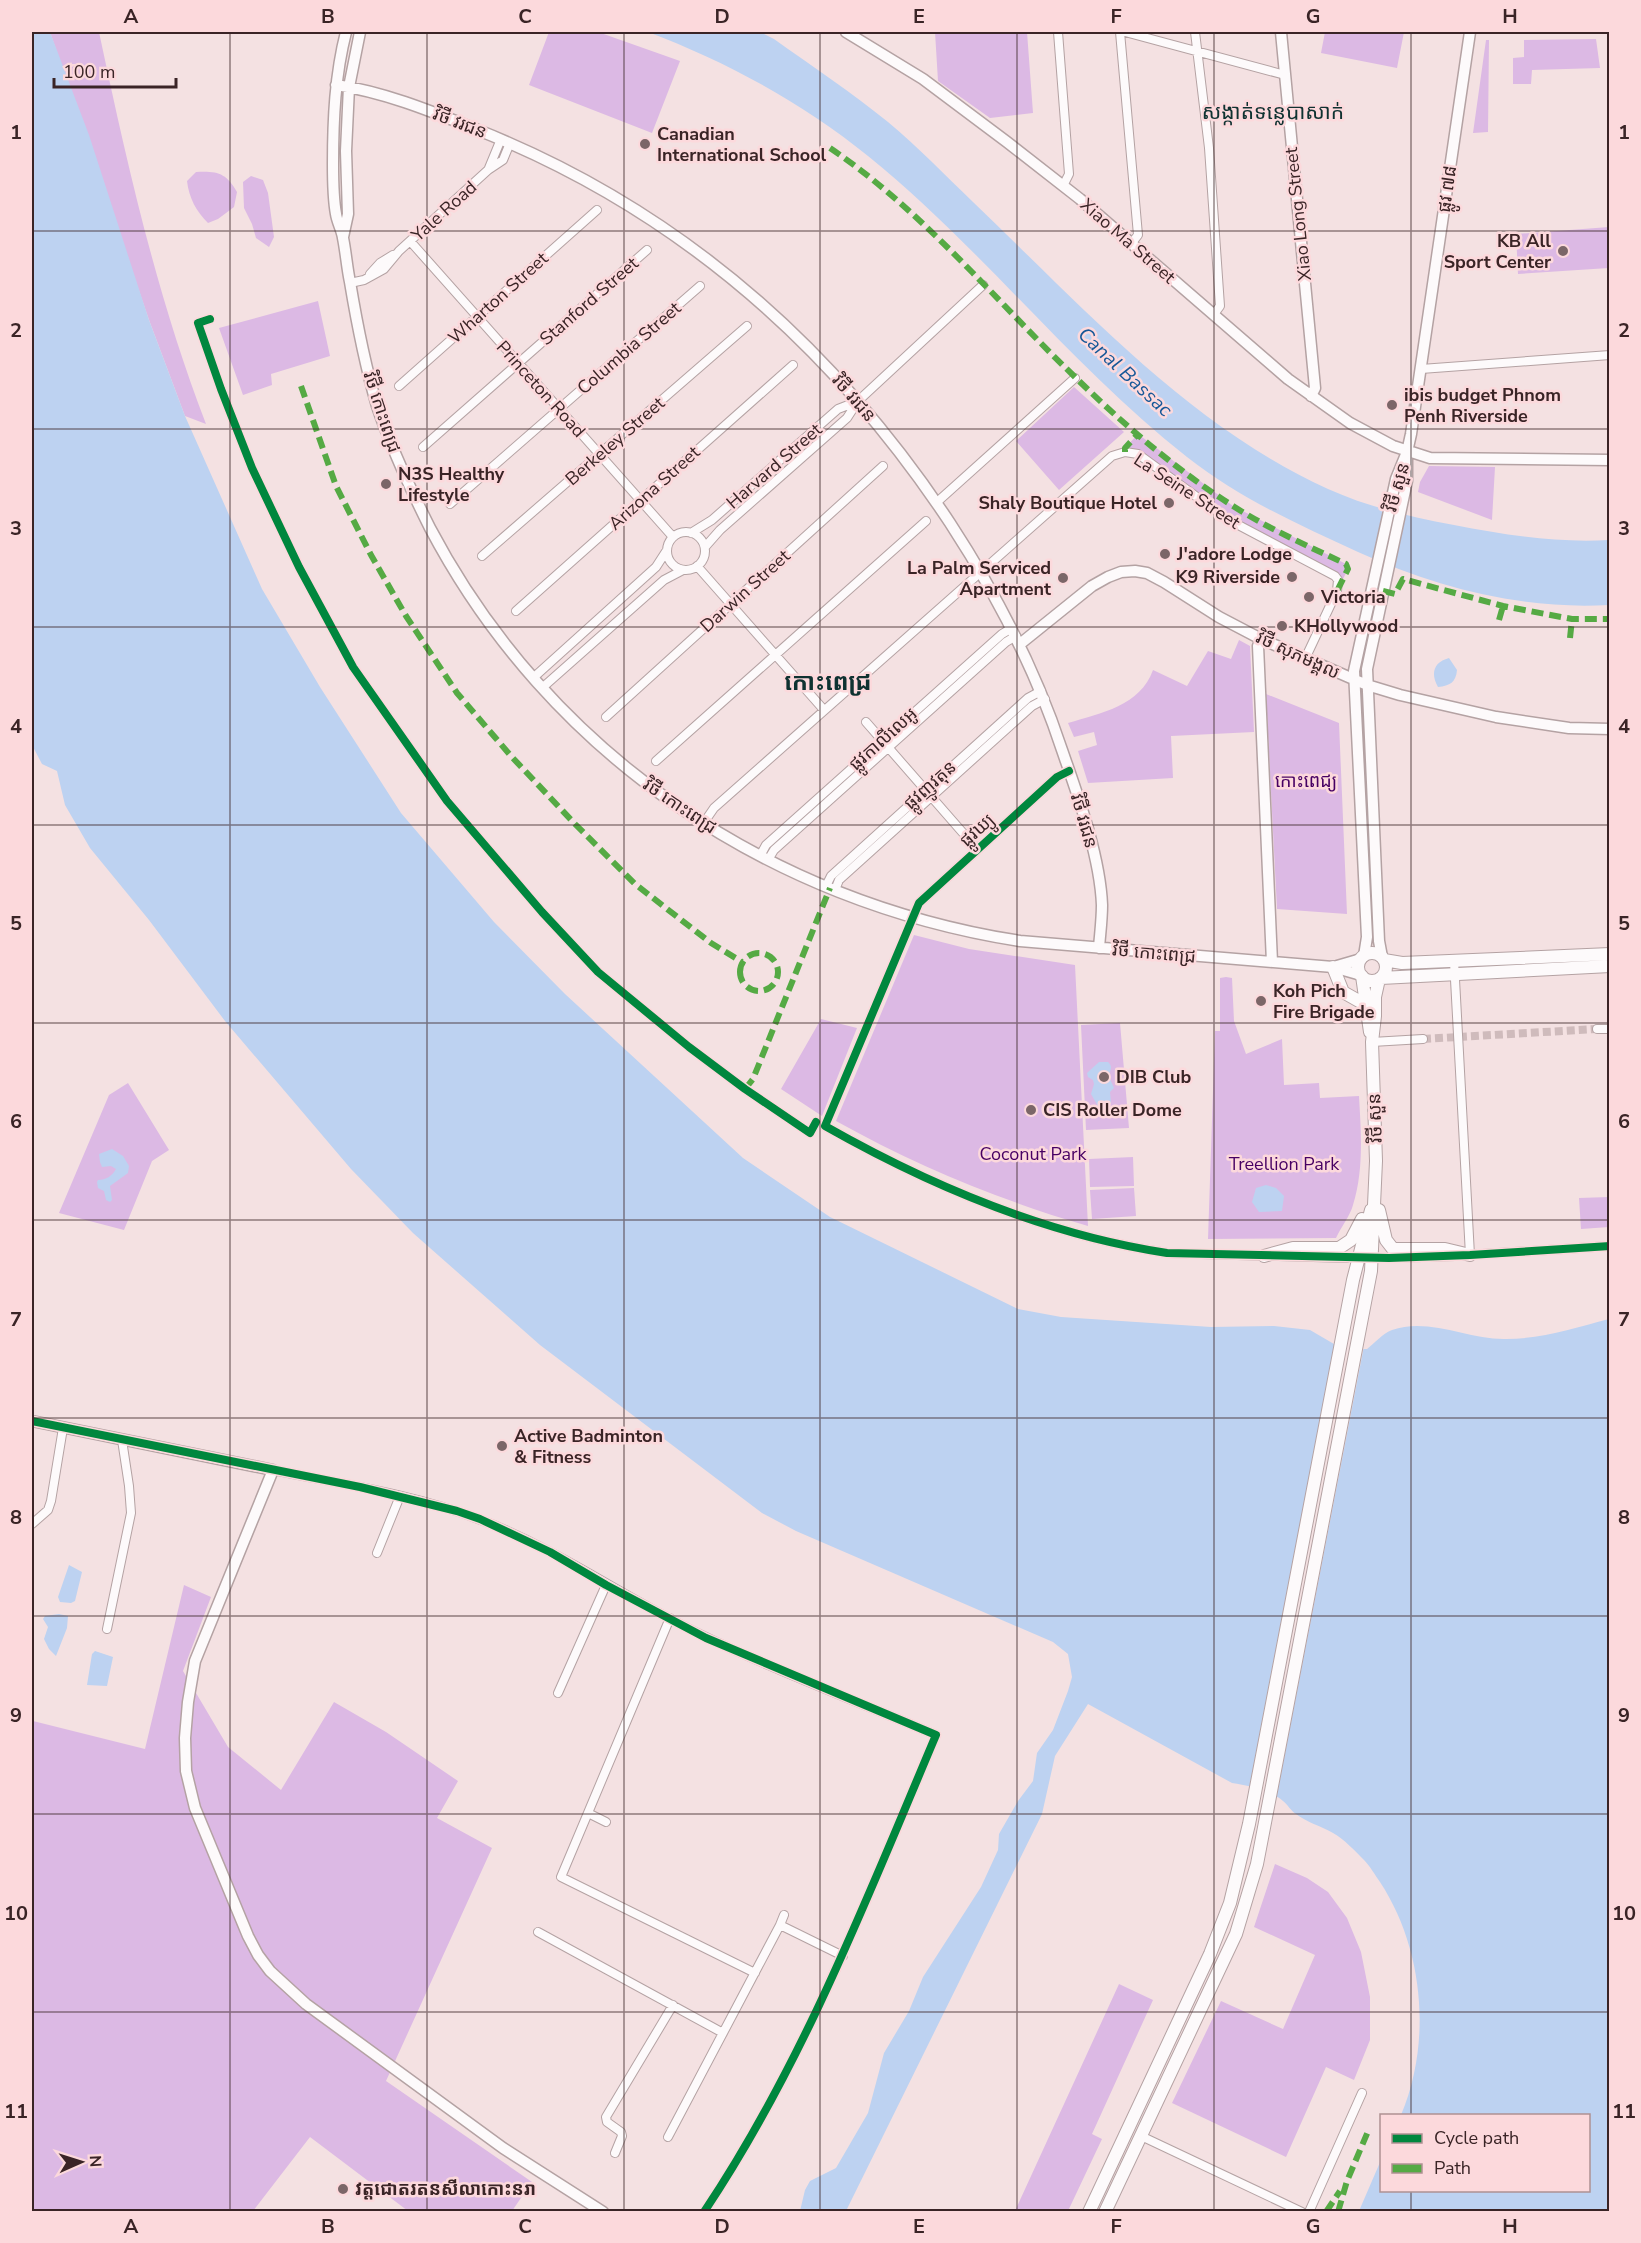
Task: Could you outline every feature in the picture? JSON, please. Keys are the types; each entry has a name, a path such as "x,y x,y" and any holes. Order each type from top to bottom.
{"main road":[{"path":"1610,954 1455,967 1369,981 1361,976 1358,968 1362,957 1373,953 1383,959 1402,963 1455,967 1610,966"},
{"path":"1380,978 1386,970 1383,959"},
{"path":"1333,967 1343,992 1366,1005"},
{"name":"វិថី សួន","path":"1361,976 1372,1042"},
{"name":"វិថី សួន","path":"1375,1194 1372,1042 1375,997 1380,978"},
{"path":"1264,1256 1293,1248 1343,1246 1351,1240 1375,1194"},
{"path":"1375,1194 1386,1240 1393,1249 1445,1249 1470,1255"},
{"path":"1089,2211 1210,1954 1230,1903 1241,1860 1353,1280 1375,1194"},
{"path":"1105,2211 1236,1934 1257,1863 1369,1282 1374,1248 1375,1194"}],"street":[{"name":"វិថី កោះពេជ្រ","path":"346,32 336,85 333,121 333,180 336,216 343,237 366,367 378,408 395,455 417,503 468,592 505,644 568,716 644,783 703,824 764,858 830,888 912,918 983,935 1099,948 1333,967 1361,976"},
{"name":"វិថី កោះពេជ្រ","path":"343,237 348,214 346,151 350,87 360,32"},
{"name":"Xiao Ma Street","path":"846,32 923,79 1063,186 1288,379 1350,423 1407,452 1430,458 1610,460"},
{"path":"1058,32 1069,174 1063,186"},
{"path":"1120,32 1138,235 1131,244"},
{"path":"1125,32 1285,75"},
{"path":"1195,32 1209,148 1220,306 1214,314"},
{"name":"Xiao Long Street","path":"1281,32 1315,388 1311,396"},
{"name":"ផ្លូវ ៧៨","path":"1407,452 1470,32"},
{"name":"វិថី វរជន","path":"336,85 414,106 506,141 581,178 697,251 731,276 813,352 858,401 908,464 981,571 1016,636 1043,695 1070,771 1099,880 1102,917 1099,948"},
{"name":"Yale Road","path":"350,283 364,280 384,269 399,251 488,170 503,160 506,141"},
{"name":"Wharton Street","path":"399,386 597,210"},
{"name":"Princeton Road","path":"410,241 673,537"},
{"name":"Stanford Street","path":"423,447 647,250"},
{"name":"Harvard Street","path":"705,547 720,530 847,418 858,401 983,285"},
{"name":"Columbia Street","path":"450,504 700,286"},
{"name":"Berkeley Street","path":"482,556 747,326"},
{"path":"1421,369 1610,355"},
{"name":"Arizona Street","path":"516,611 793,365"},
{"path":"936,503 1075,378"},
{"name":"Harvard Street","path":"691,533 712,520 838,409 858,401"},
{"name":"La Seine Street","path":"981,571 1112,456 1125,452 1138,454 1227,519 1335,576 1338,580 1337,591 1305,658"},
{"name":"វិថី សួន","path":"1362,957 1367,937 1354,671 1379,585 1407,452"},
{"name":"Darwin Street","path":"606,717 883,466"},
{"path":"771,468 780,477"},
{"path":"656,761 926,521"},
{"path":"533,678 656,567 673,537 683,532 691,533 701,539 705,547 704,556 697,566 664,580 542,688"},
{"path":"667,550 671,562 683,570"},
{"path":"697,566 824,710"},
{"path":"703,824 714,808 981,571"},
{"name":"វិថី សុភមង្គល","path":"1016,636 1108,577 1121,572 1135,571 1147,573 1164,582 1219,617 1261,639 1367,686 1496,717 1569,728 1610,729"},
{"name":"វិថី សួន","path":"1379,585 1367,669 1367,686 1379,941 1383,959"},
{"path":"613,606 622,617"},
{"name":"ផ្លូវកាលីលេអូ","path":"764,858 766,845 1002,634 1016,636"},
{"name":"ផ្លូវកាលីលេអូ","path":"764,858 1006,642 1016,636"},
{"path":"1261,639 1258,646 1272,962"},
{"name":"ផ្លូវញូវតុន","path":"830,888 831,876 1043,695"},
{"path":"866,722 977,849"},
{"name":"ផ្លូវឃ្យូ","path":"1070,771 1057,777 919,903 825,1126 880,1158 949,1189 1055,1226 1138,1248 1167,1253 1264,1256"},
{"name":"វិថី កោះពេជ្រ","path":"1333,967 1362,957"},
{"path":"1455,967 1470,1255"},
{"path":"1597,1029 1610,1029"},
{"path":"1372,1042 1423,1039"},
{"path":"1389,1258 1610,1246"},
{"path":"1264,1256 1347,1258"},
{"path":"32,1421 400,1496 457,1511 550,1552 606,1585 706,1638 936,1735 843,1956 783,2080 704,2211"},
{"path":"32,1524 48,1510 51,1501 63,1428"},
{"path":"107,1629 131,1513 122,1440"},
{"path":"273,1470 195,1661 186,1729 186,1771 195,1808 248,1936 258,1956 270,1971 306,2004 503,2148 603,2211"},
{"path":"377,1553 400,1496"},
{"path":"558,1693 606,1585"},
{"path":"670,1618 561,1877 755,1973"},
{"path":"588,1813 606,1822"},
{"path":"668,2137 784,1915"},
{"path":"780,1925 843,1956"},
{"path":"538,1932 723,2032"},
{"path":"615,2153 622,2136 621,2132 607,2122 606,2117 673,2005"},
{"path":"1309,2211 1362,2093"},
{"path":"1141,2136 1302,2211"}],"green space":[{"path":"50,32 99,32 132,181 158,279 188,376 206,424 185,416 149,320"},
{"path":"549,32 598,32 680,61 652,133 529,85"},
{"path":"935,32 1027,32 1033,113 990,118 938,81"},
{"path":"1325,32 1404,32 1397,68 1321,53"},
{"path":"1596,39 1600,68 1532,70 1531,84 1513,84 1513,58 1524,57 1524,40"},
{"path":"1486,40 1489,40 1488,132 1473,133"},
{"path":"196,172 221,174 237,192 234,207 218,219 208,223 200,214 189,193 187,181"},
{"path":"251,176 263,180 268,193 274,237 269,247 256,238 244,208 243,182"},
{"name":"KB All Sport Center","path":"1609,227 1609,268 1518,274 1516,234"},
{"path":"318,301 330,356 271,374 272,385 243,395 219,328"},
{"path":"1074,387 1124,432 1059,490 1016,441"},
{"path":"1138,434 1233,506 1346,564 1348,569 1337,591 1338,580 1227,519 1138,454 1125,452 1125,448"},
{"path":"1429,466 1495,467 1492,520 1418,492 1420,482"},
{"path":"1239,640 1250,646 1254,732 1171,736 1173,778 1088,783 1078,751 1097,745 1094,732 1074,737 1068,723 1106,711 1129,700 1147,682 1153,670 1187,686 1208,651 1231,659"},
{"name":"កោះពេជ្យ","path":"1266,694 1339,723 1347,914 1277,909"},
{"name":"Coconut Park","path":"914,935 969,949 1075,965 1088,1226 1022,1205 959,1181 897,1153 836,1121"},
{"name":"Treellion Park","path":"1220,978 1232,978 1234,1021 1246,1054 1282,1039 1284,1085 1319,1083 1320,1098 1359,1096 1361,1151 1359,1178 1352,1209 1336,1238 1208,1239 1215,1031 1220,1031"},
{"path":"821,1019 857,1028 822,1116 781,1089"},
{"name":"DIB Club","path":"1120,1023 1129,1128 1086,1130 1081,1025"},
{"path":"128,1083 169,1150 152,1161 124,1230 59,1213 109,1095"},
{"path":"1133,1157 1134,1186 1090,1187 1089,1159"},
{"path":"1134,1188 1136,1216 1092,1219 1090,1190"},
{"path":"1609,1197 1609,1227 1581,1229 1579,1198"},
{"path":"184,1585 211,1597 183,1671 228,1747 281,1790 334,1702 386,1732 458,1781 437,1818 492,1848 386,2081 532,2182 512,2211 408,2211 310,2137 253,2211 32,2211 32,1709 33,1721 145,1749"},
{"path":"1275,1864 1307,1878 1328,1892 1347,1918 1361,1952 1370,1997 1370,2040 1354,2080 1326,2067 1286,2157 1172,2103 1221,2001 1283,2029 1315,1955 1254,1927"},
{"path":"1119,1984 1153,2000 1092,2134 1102,2139 1068,2211 1015,2211"}],"water":[{"path":"32,32 50,32 89,135 149,320 185,416 262,589 320,687 401,813 494,922 565,994 743,1158 830,1217 1018,1309 1061,1317 1211,1327 1274,1326 1310,1330 1334,1344 1351,1349 1367,1349 1389,1331 1406,1327 1435,1327 1492,1338 1519,1339 1609,1319 1609,2211 1359,2211 1380,2162 1380,2192 1590,2192 1590,2114 1401,2114 1411,2087 1417,2057 1420,2027 1419,1996 1406,1936 1395,1908 1368,1865 1341,1838 1300,1817 1272,1794 1232,1783 1088,1704 1055,1756 1042,1814 846,2211 800,2211 805,2190 810,2181 836,2168 868,2113 884,2053 909,2011 923,1977 981,1887 998,1850 999,1834 1018,1801 1033,1781 1037,1753 1053,1730 1072,1677 1068,1654 1053,1642 796,1531 762,1513 540,1345 413,1233 351,1169 225,1021 149,920 90,848 65,805 57,771 42,764 32,745"},
{"name":"Canal Bassac","path":"648,32 760,32 774,39 888,122 1139,361 1229,432 1277,463 1328,489 1390,511 1512,535 1550,539 1609,540 1609,605 1545,604 1481,594 1449,586 1358,552 1248,498 1207,472 1145,422 1105,385 950,229 868,156 817,118 763,85 707,57"},
{"path":"1449,658 1457,670 1455,678 1446,686 1438,687 1434,677 1435,669 1440,662"},
{"path":"1099,1062 1110,1064 1109,1077 1114,1088 1110,1092 1111,1103 1099,1108 1091,1094 1093,1080 1088,1077 1087,1073"},
{"path":"112,1149 123,1156 129,1166 128,1173 110,1186 112,1200 110,1202 106,1200 104,1191 98,1188 97,1182 113,1174 116,1169 111,1166 102,1167 100,1162 99,1154"},
{"path":"1266,1185 1276,1188 1284,1196 1282,1211 1259,1212 1252,1202 1256,1188"},
{"path":"69,1565 82,1572 75,1601 60,1602 58,1597"},
{"path":"59,1614 68,1616 67,1628 56,1656 44,1639 48,1627 43,1619 45,1616"},
{"path":"95,1651 113,1657 107,1686 87,1685 92,1654"}],"pier":[{"path":"1335,1341 1364,1346 1276,1800 1249,1789"}],"tunnel":[{"path":"1423,1039 1597,1029"}],"marked path":[{"path":"830,148 864,173 927,228 1093,395 1171,462 1247,514 1346,564 1348,569 1337,591"},
{"path":"301,386 336,486 371,555 406,616 457,693 511,756 635,884 711,943 742,962"},
{"path":"1125,452 1125,448 1138,434"},
{"path":"1383,591 1395,594 1403,579 1503,606 1572,619 1610,619"},
{"path":"1499,620 1503,606"},
{"path":"1570,638 1572,619"},
{"path":"745,1089 753,1079 830,888"},
{"path":"759,953 772,959 778,972 772,985 759,991 746,985 740,972 746,959 759,953"},
{"path":"1338,2212 1347,2181 1369,2129"},
{"path":"1326,2212 1340,2191"}],"cycle path":[{"path":"210,319 198,323 221,389 252,468 299,567 353,667 447,801 542,912 598,972 689,1047 745,1089 810,1133 816,1122"},
{"path":"1069,771 1057,777 919,903 825,1126 906,1168 990,1205 1078,1234 1167,1253 1389,1258 1610,1246"},
{"path":"32,1421 360,1487 457,1511 480,1519 550,1552 606,1585 706,1638 936,1735 858,1919 803,2039 740,2156 704,2212"}],"place":[{"name":"Canadian International School","path":"645,144"},
{"name":"KB All Sport Center","path":"1563,251"},
{"name":"ibis budget Phnom Penh Riverside","path":"1392,405"},
{"name":"N3S Healthy Lifestyle","path":"386,484"},
{"name":"Shaly Boutique Hotel","path":"1169,503"},
{"name":"J'adore Lodge","path":"1165,554"},
{"name":"K9 Riverside","path":"1292,577"},
{"name":"La Palm Serviced Apartment","path":"1063,578"},
{"name":"Victoria","path":"1309,597"},
{"name":"KHollywood","path":"1282,626"},
{"name":"Koh Pich Fire Brigade","path":"1261,1001"},
{"name":"DIB Club","path":"1104,1077"},
{"name":"CIS Roller Dome","path":"1031,1110"},
{"name":"Active Badminton & Fitness","path":"502,1446"},
{"name":"វត្តជោតរតនសីលាកោះនរា","path":"343,2189"}],"district":[{"name":"សង្កាត់ទន្លេបាសាក់","path":"1273,112"},
{"name":"កោះពេជ្រ","path":"828,682"}]}
